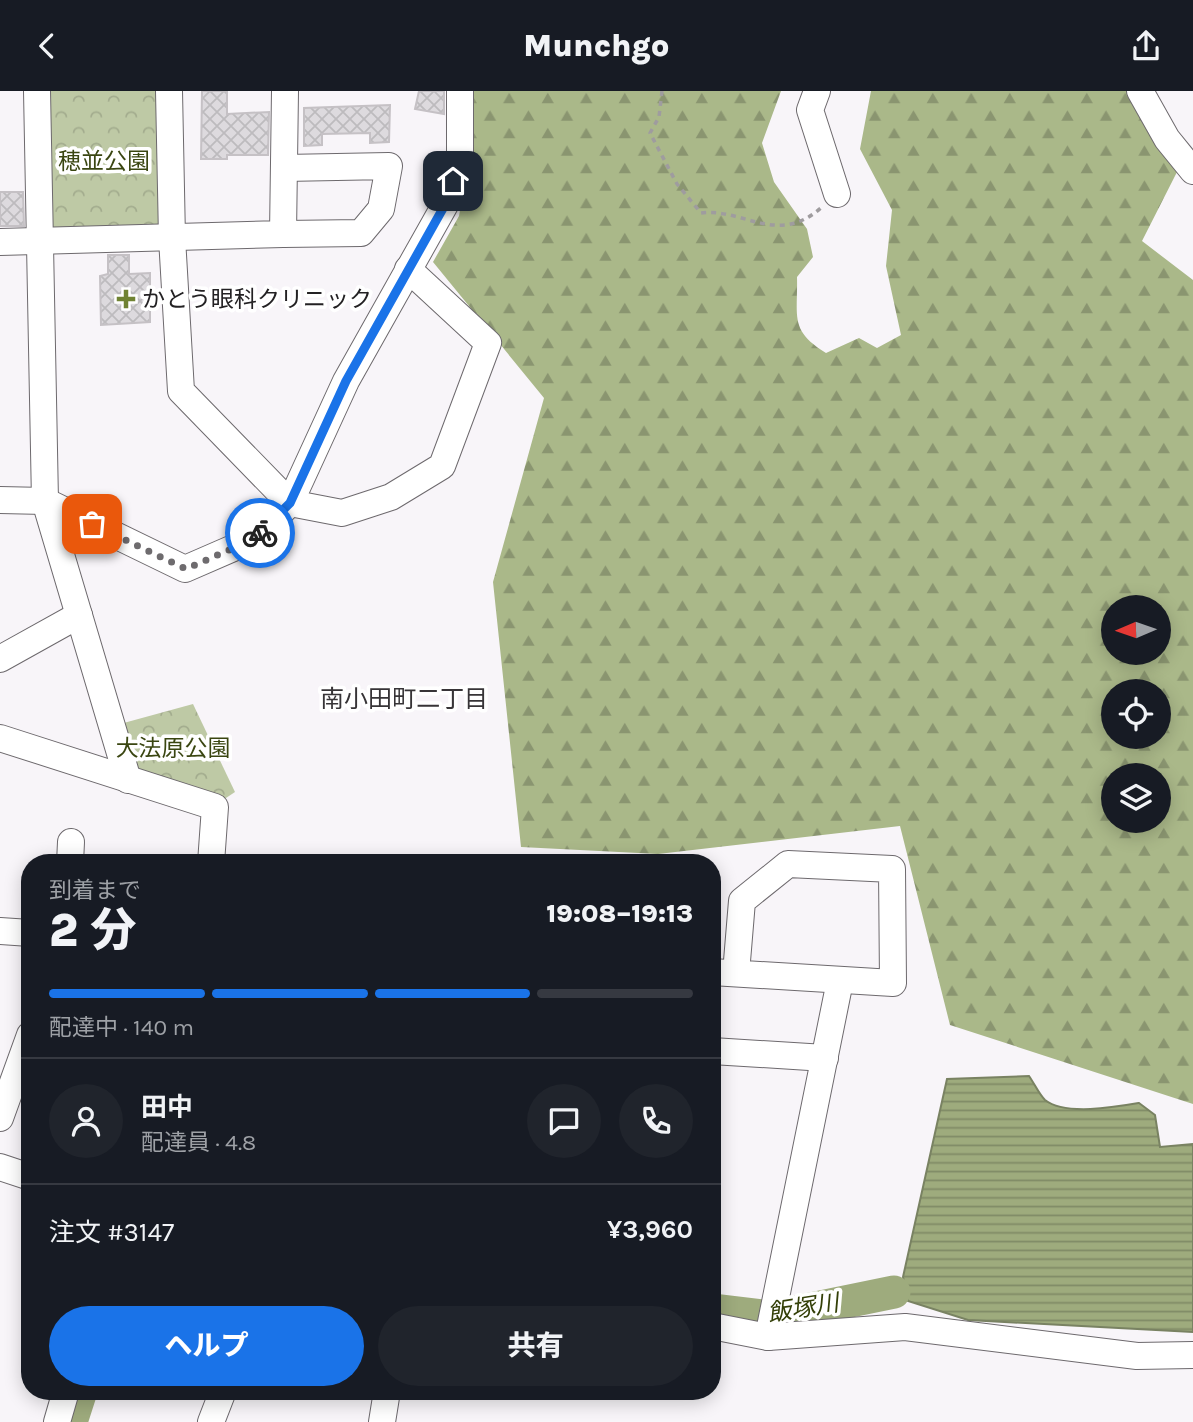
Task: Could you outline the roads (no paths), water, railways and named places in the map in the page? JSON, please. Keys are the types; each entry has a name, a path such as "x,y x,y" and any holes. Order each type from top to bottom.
{"street":[{"path":"37,91 45,501 128,780"},
{"path":"170,91 172,238 181,391 290,503 342,513 391,497 442,466 488,343 408,269"},
{"path":"283,234 285,91"},
{"path":"0,500 45,501 186,569 254,539 290,503 346,381 446,203 460,159 460,91"},
{"path":"817,91 810,110 836,194"},
{"path":"1140,91 1167,139 1193,171"},
{"path":"0,242 361,233 381,209 389,166 284,169"},
{"path":"0,659 79,615"},
{"path":"1,732 128,780 215,807 212,854"},
{"path":"788,864 892,869 893,983 840,981 724,972 742,901 788,864"},
{"path":"0,931 21,932"},
{"path":"768,1337 840,981"},
{"path":"721,1052 825,1058"},
{"path":"0,1118 21,1060"},
{"path":"0,1167 21,1174"},
{"path":"721,1328 768,1337 905,1327 1137,1356 1193,1355"},
{"path":"57,1422 63,1400"},
{"path":"211,1422 220,1400"},
{"path":"382,1422 386,1400"}],"waterway":[{"name":"飯塚川","path":"721,1311 772,1317 894,1292"},
{"name":"飯塚川","path":"71,1422 78,1400"}],"place":[{"name":"かとう眼科クリニック","path":"126,299"}],"district":[{"name":"南小田町二丁目","path":"404,699"}],"park label":[{"name":"穂並公園","path":"104,161"},
{"name":"大法原公園","path":"173,748"}]}
